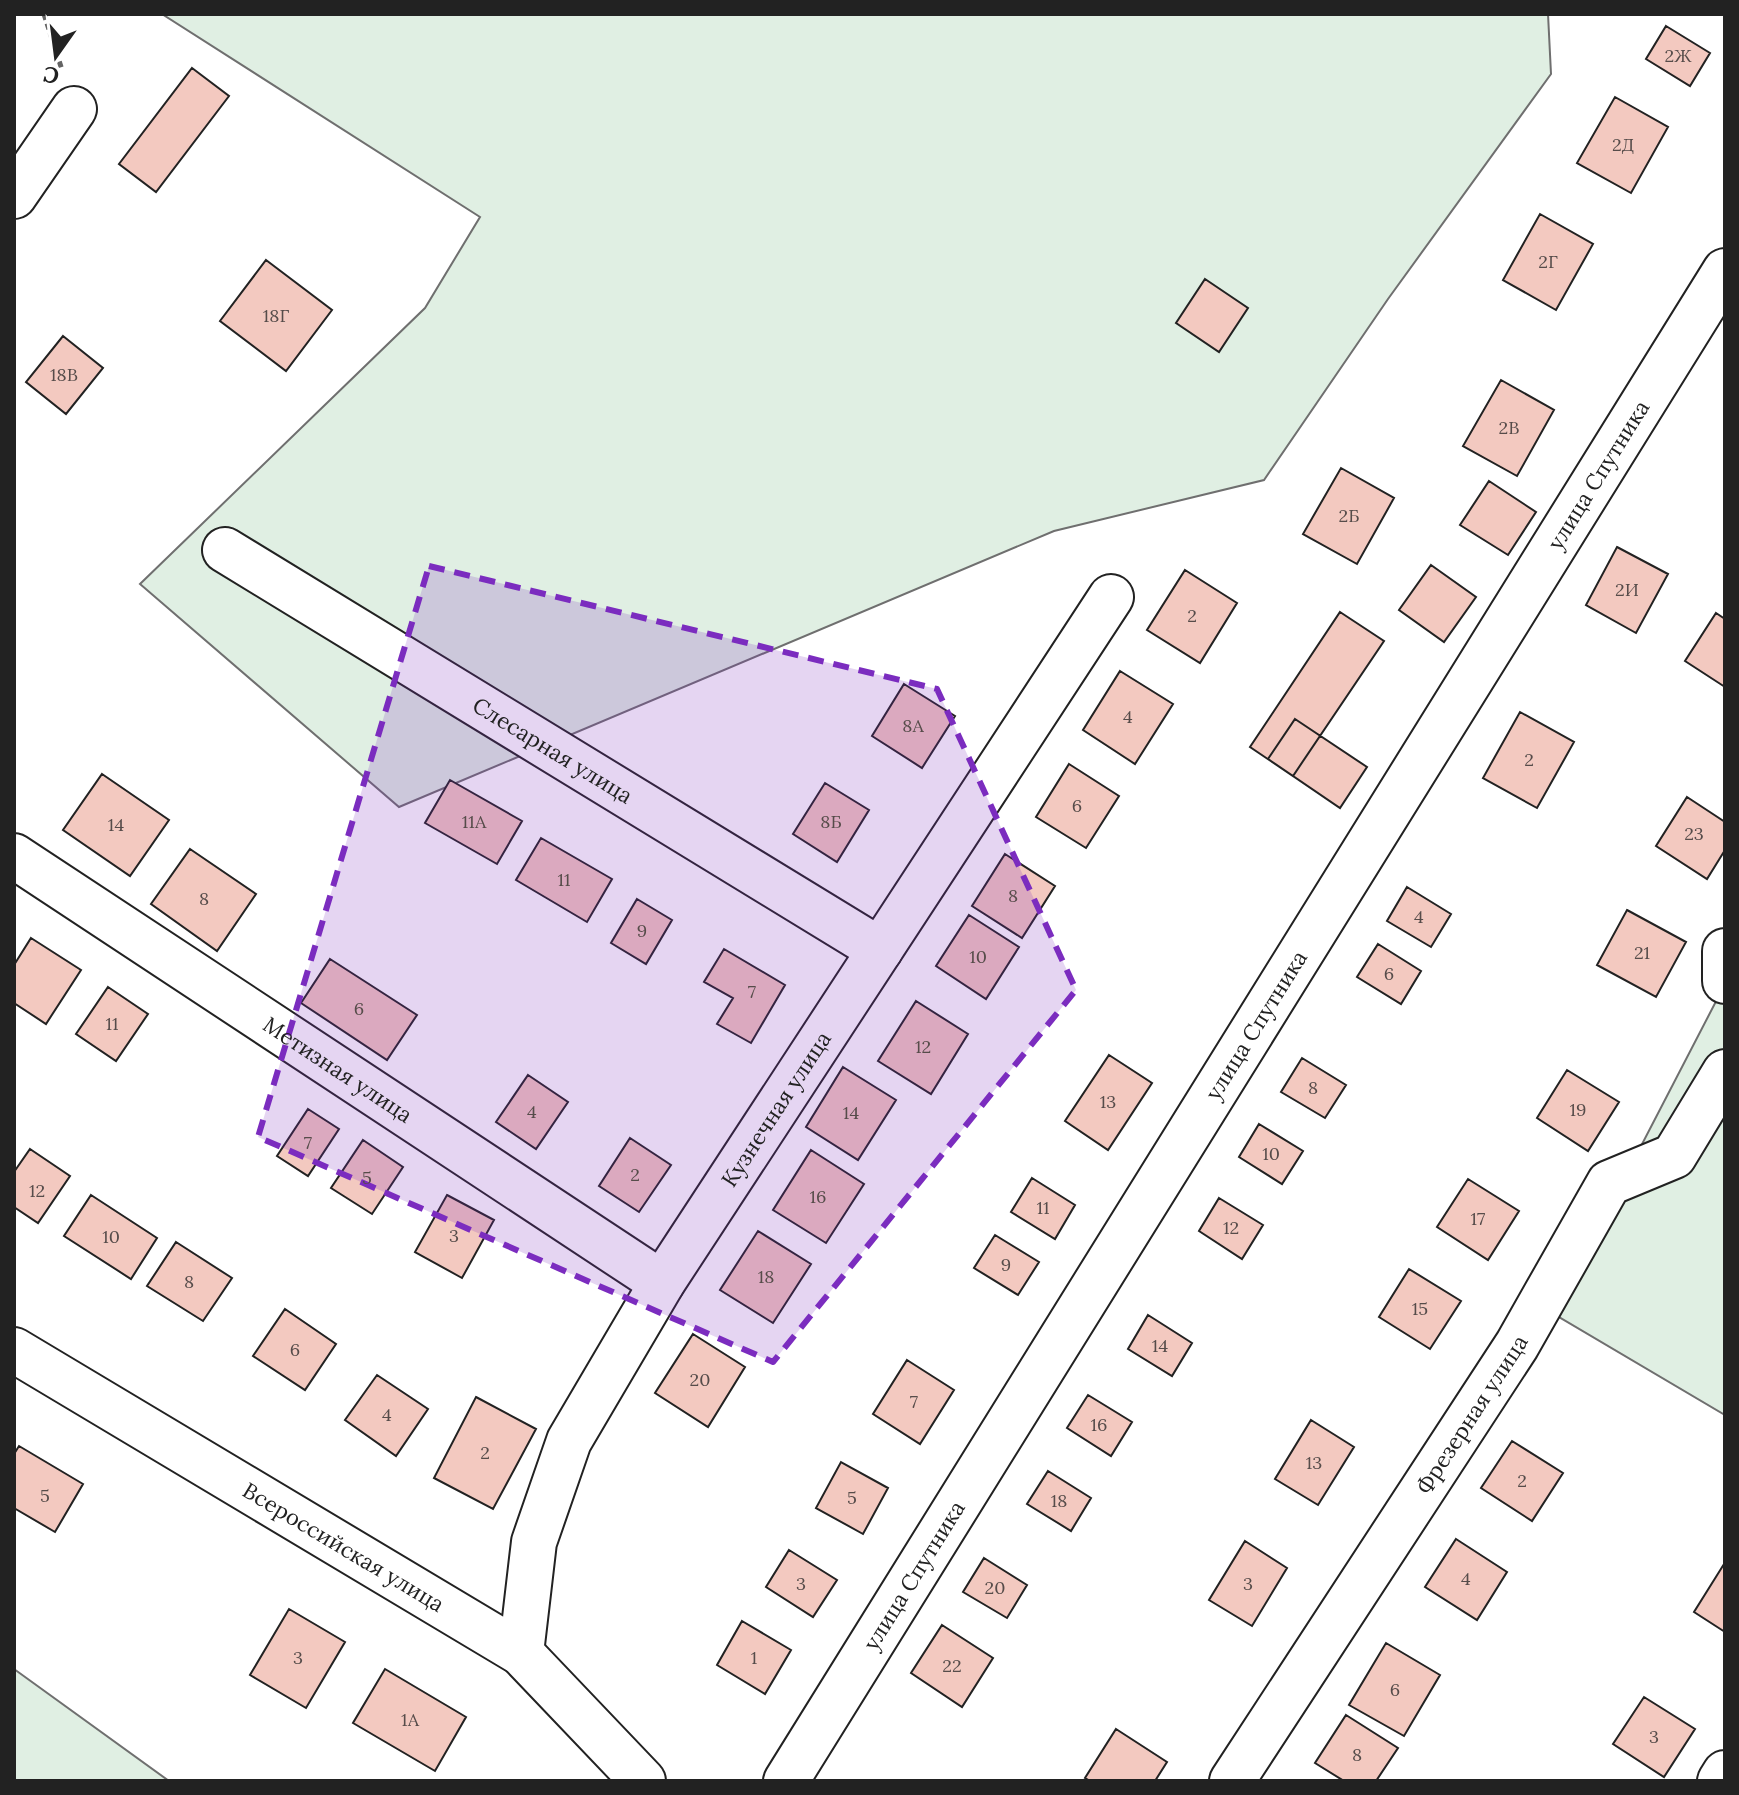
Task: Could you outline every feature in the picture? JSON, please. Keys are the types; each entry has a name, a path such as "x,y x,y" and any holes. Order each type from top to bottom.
{"street":[{"path":"14,196 74,109"},
{"name":"улица Спутника","path":"786,1781 1725,271"},
{"name":"Слесарная улица","path":"225,550 880,950"},
{"name":"Кузнечная улица","path":"521,1653 534,1542 569,1441 662,1283 1111,597"},
{"name":"Метизная улица","path":"14,856 662,1283"},
{"path":"1725,951 1725,981"},
{"name":"Фрезерная улица","path":"1232,1781 1517,1345 1609,1183 1674,1156 1725,1072"},
{"name":"Всероссийская улица","path":"14,1350 521,1653 643,1781"},
{"path":"1720,1781 1725,1773"}],"path":[{"path":"44,14 74,109"}],"highlighted area":[{"path":"429,566 937,689 1076,990 773,1362 258,1137"}],"green space":[{"path":"162,14 1548,14 1551,74 1388,299 1264,480 1054,531 399,807 140,584 425,308 480,217"},
{"path":"1725,984 1725,1415 1554,1314"},
{"path":"14,1669 169,1781 14,1781"}],"building":[{"path":"1666,26 1710,53 1690,86 1646,59"},
{"path":"192,68 229,96 156,192 119,164"},
{"path":"1615,97 1668,127 1631,193 1577,163"},
{"path":"1540,214 1593,244 1556,310 1503,280"},
{"path":"266,260 332,310 286,371 220,321"},
{"path":"1205,279 1248,308 1219,352 1176,323"},
{"path":"63,336 103,368 66,414 26,382"},
{"path":"1501,380 1554,410 1517,476 1463,446"},
{"path":"1341,468 1394,498 1357,564 1303,534"},
{"path":"1489,481 1536,512 1508,555 1460,525"},
{"path":"1617,547 1668,574 1636,633 1586,605"},
{"path":"1431,565 1476,597 1444,642 1399,610"},
{"path":"1185,570 1237,603 1200,663 1147,630"},
{"path":"1340,612 1384,641 1293,776 1250,747"},
{"path":"1716,613 1725,619 1725,687 1685,661"},
{"path":"1120,671 1173,704 1135,764 1083,730"},
{"path":"904,684 955,716 922,768 872,736"},
{"path":"1520,712 1574,742 1537,808 1483,778"},
{"path":"1295,719 1367,767 1340,808 1268,759"},
{"path":"1069,764 1119,796 1086,848 1036,817"},
{"path":"102,774 169,820 130,876 63,830"},
{"path":"450,780 522,821 497,864 425,823"},
{"path":"825,783 869,810 837,862 793,834"},
{"path":"1687,797 1725,822 1725,850 1707,879 1656,846"},
{"path":"541,838 612,879 587,922 516,880"},
{"path":"190,849 256,894 217,951 151,904"},
{"path":"1005,854 1055,886 1022,938 972,906"},
{"path":"1407,887 1451,914 1431,947 1387,921"},
{"path":"637,899 672,920 646,964 611,943"},
{"path":"1627,910 1686,942 1656,997 1597,965"},
{"path":"969,915 1019,947 986,999 936,966"},
{"path":"31,938 81,970 46,1024 14,1003 14,965"},
{"path":"1378,944 1421,971 1401,1004 1357,977"},
{"path":"724,949 785,985 751,1043 717,1024 733,998 704,982"},
{"path":"330,959 417,1015 387,1060 301,1003"},
{"path":"108,987 148,1014 116,1061 76,1034"},
{"path":"916,1001 968,1034 931,1094 878,1061"},
{"path":"1109,1055 1152,1083 1108,1150 1065,1121"},
{"path":"1302,1058 1346,1085 1325,1118 1281,1092"},
{"path":"843,1067 896,1100 858,1160 806,1127"},
{"path":"1567,1070 1619,1102 1588,1151 1537,1118"},
{"path":"528,1075 568,1102 536,1149 496,1122"},
{"path":"308,1109 339,1129 308,1176 277,1156"},
{"path":"1259,1124 1303,1151 1282,1184 1239,1157"},
{"path":"630,1138 671,1165 639,1212 599,1186"},
{"path":"363,1140 403,1167 372,1214 331,1188"},
{"path":"30,1149 70,1176 38,1223 14,1207 14,1172"},
{"path":"811,1150 864,1184 826,1243 773,1210"},
{"path":"1032,1178 1075,1205 1055,1239 1011,1212"},
{"path":"1468,1179 1519,1211 1488,1260 1437,1227"},
{"path":"91,1195 157,1238 131,1279 64,1236"},
{"path":"447,1195 494,1220 462,1278 415,1252"},
{"path":"1219,1198 1263,1225 1242,1259 1199,1231"},
{"path":"758,1231 811,1264 773,1323 720,1290"},
{"path":"995,1235 1039,1262 1018,1295 974,1268"},
{"path":"176,1242 232,1278 203,1321 147,1286"},
{"path":"1409,1269 1461,1301 1430,1349 1379,1317"},
{"path":"285,1309 336,1344 305,1390 253,1356"},
{"path":"1148,1315 1192,1343 1172,1376 1128,1349"},
{"path":"693,1334 745,1367 708,1427 655,1393"},
{"path":"907,1360 954,1390 920,1444 873,1414"},
{"path":"377,1375 428,1409 396,1456 345,1420"},
{"path":"1088,1395 1132,1422 1111,1456 1067,1428"},
{"path":"476,1397 536,1429 493,1509 434,1478"},
{"path":"1311,1420 1354,1447 1318,1505 1275,1479"},
{"path":"1512,1441 1563,1473 1532,1521 1481,1488"},
{"path":"19,1446 83,1484 55,1532 14,1508 14,1454"},
{"path":"841,1462 888,1488 863,1534 816,1508"},
{"path":"1048,1471 1091,1498 1071,1531 1027,1504"},
{"path":"1456,1539 1507,1572 1477,1620 1425,1587"},
{"path":"1245,1541 1287,1568 1252,1626 1209,1600"},
{"path":"789,1550 837,1580 813,1617 766,1587"},
{"path":"984,1558 1027,1585 1007,1618 963,1592"},
{"path":"1725,1565 1725,1632 1694,1612"},
{"path":"289,1609 345,1642 306,1708 250,1675"},
{"path":"742,1621 791,1650 765,1694 717,1665"},
{"path":"942,1625 993,1658 962,1707 911,1673"},
{"path":"1386,1643 1440,1675 1404,1736 1349,1705"},
{"path":"385,1669 466,1717 435,1771 353,1723"},
{"path":"1644,1697 1695,1729 1664,1777 1613,1744"},
{"path":"1346,1715 1398,1748 1376,1781 1344,1781 1315,1763"},
{"path":"1116,1729 1167,1762 1155,1781 1090,1781 1085,1778"}]}
